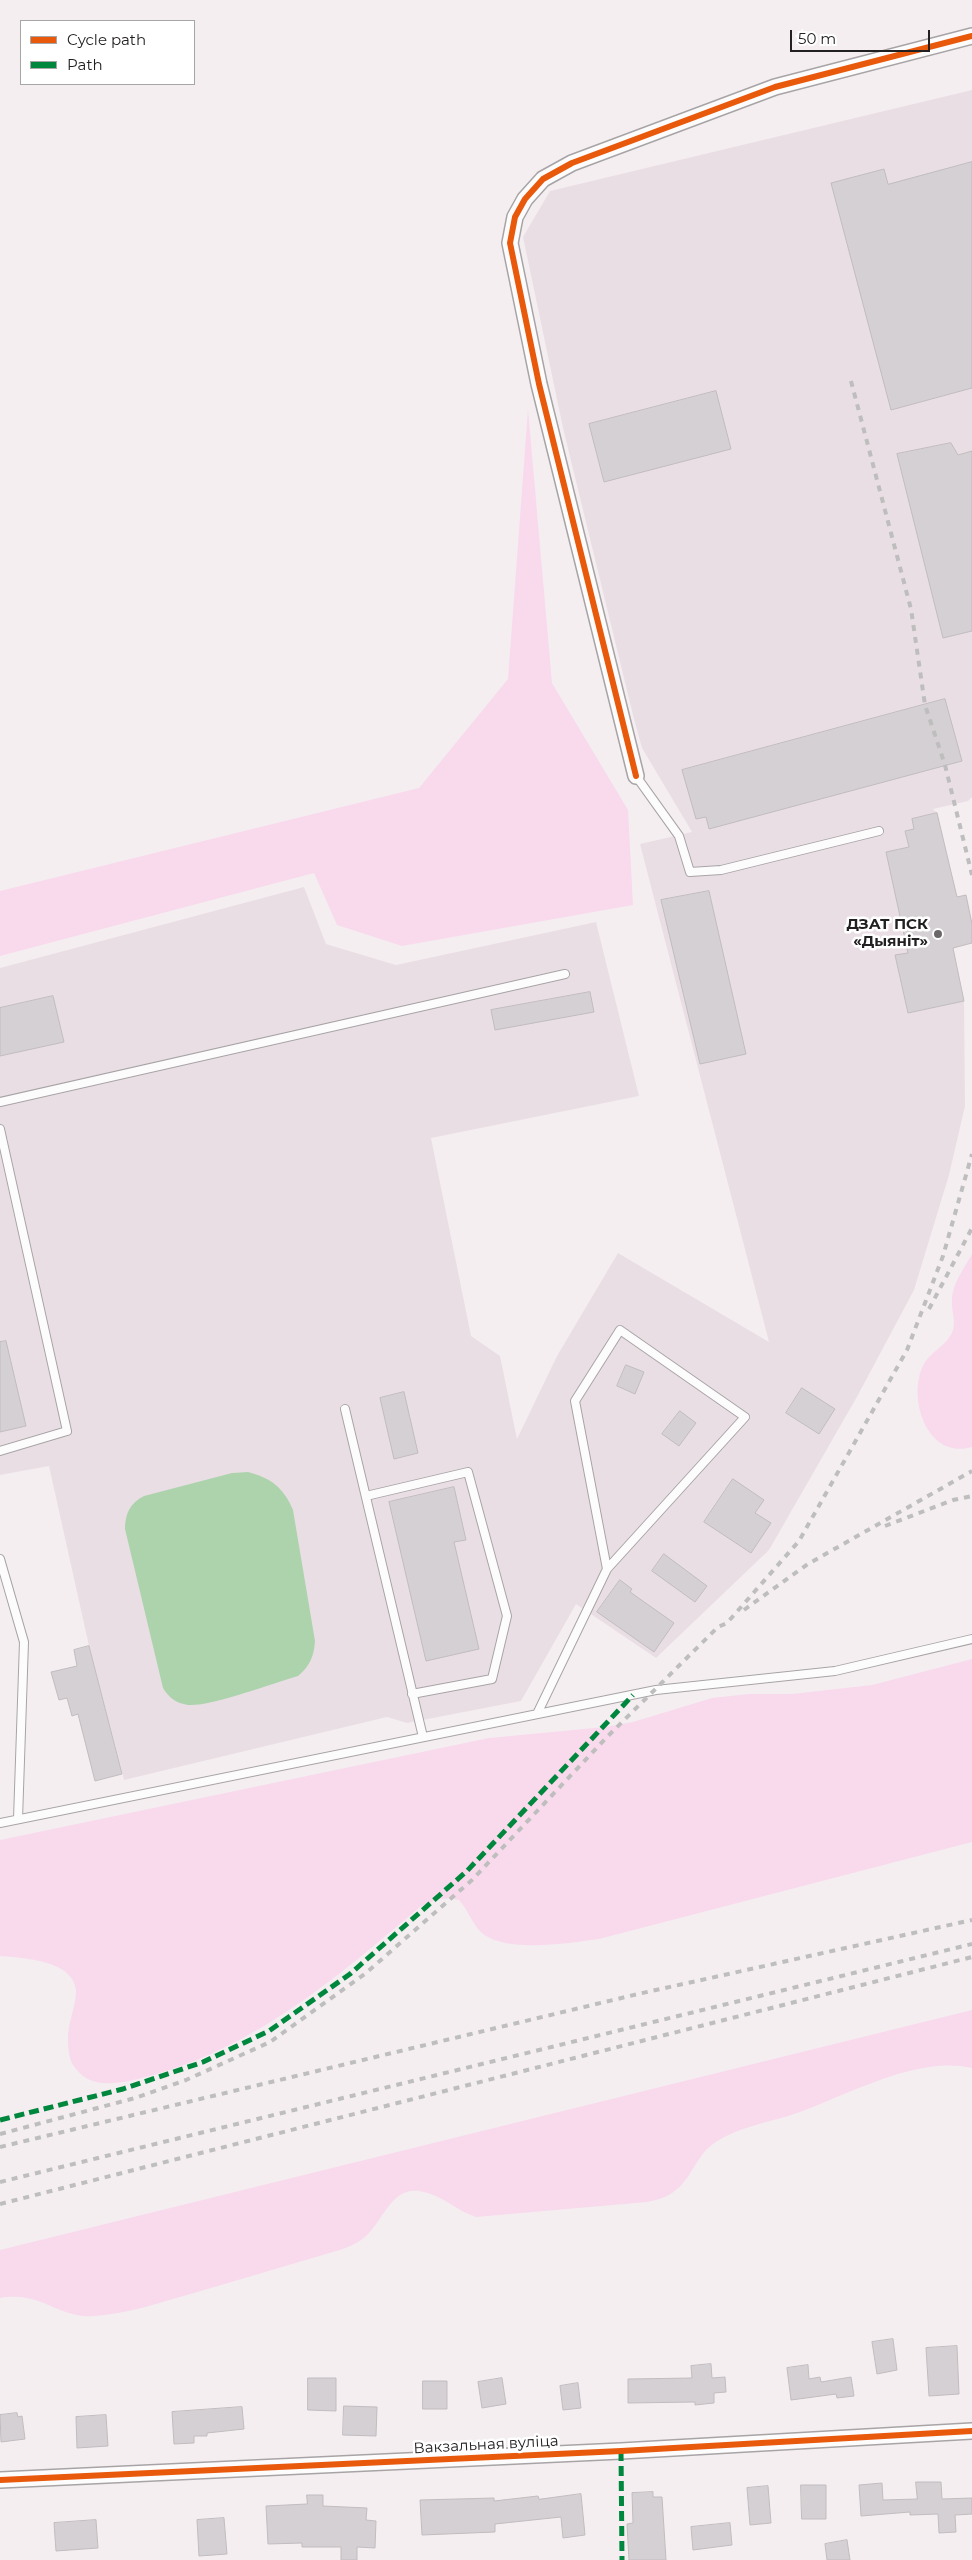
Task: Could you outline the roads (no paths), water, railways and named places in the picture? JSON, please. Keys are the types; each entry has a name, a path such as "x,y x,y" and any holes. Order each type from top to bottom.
{"street":[{"path":"636,776 539,384 510,243 515,217 525,199 543,179 572,163 775,87 972,36"},
{"name":"Вакзальная вуліца","path":"0,2480 621,2452 972,2430"}],"lane":[{"path":"636,776 679,836 690,872 721,870 879,831"},
{"path":"0,1102 565,974"},
{"path":"0,1129 67,1431 0,1451"},
{"path":"537,1714 607,1569 745,1417 620,1330 576,1401 607,1569"},
{"path":"345,1410 422,1737"},
{"path":"366,1496 468,1472 507,1616 492,1679 412,1694"},
{"path":"0,1558 24,1642 18,1819"},
{"path":"0,1822 656,1690 835,1671 972,1639"}],"railway":[{"path":"851,381 911,609 925,705 945,765 972,875"},
{"path":"0,2134 135,2098 186,2080 270,2042 366,1973 472,1880 607,1737 718,1627 727,1623 799,1541 907,1350 943,1256 972,1154"},
{"path":"929,1309 972,1228"},
{"path":"744,1610 808,1564 972,1471"},
{"path":"885,1526 953,1500 972,1496"},
{"path":"0,2147 638,1994 972,1920"},
{"path":"0,2182 972,1944"},
{"path":"0,2204 972,1957"}],"place":[{"name":"ДЗАТ ПСК «Дыяніт»","path":"938,934"}]}
